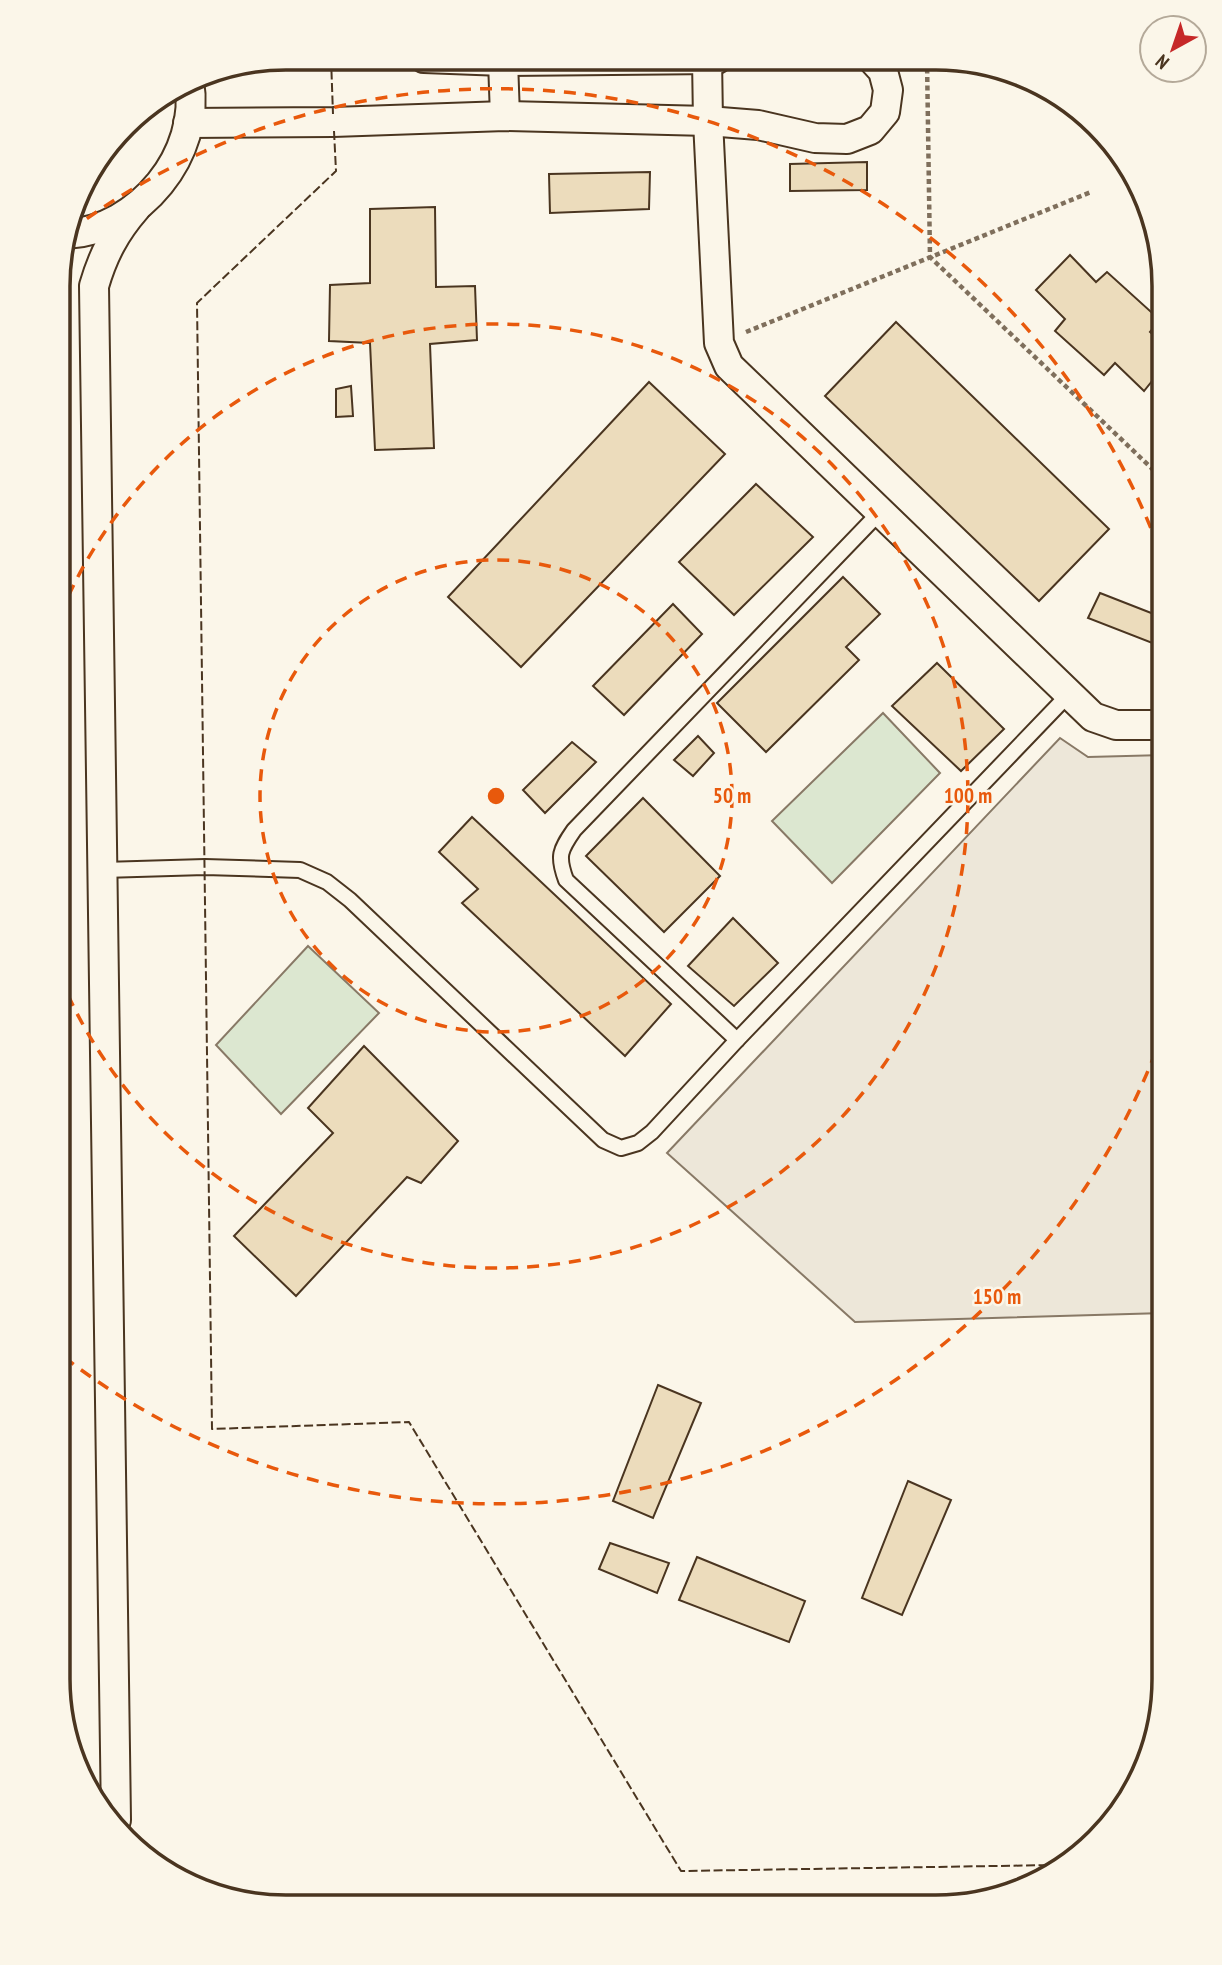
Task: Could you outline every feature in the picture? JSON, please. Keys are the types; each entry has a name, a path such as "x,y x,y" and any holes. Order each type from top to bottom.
{"street":[{"path":"503,70 505,116"},
{"path":"707,70 719,343 729,366 1093,717 1116,725 1152,725"},
{"path":"188,123 333,122 505,116 708,121 758,125 815,138 847,138 870,130 884,112 888,90 882,70"},
{"path":"116,1811 94,286 113,236 160,184 178,155 188,123 189,93"},
{"path":"77,232 105,226 136,208"}],"lane":[{"path":"737,1040 566,880 560,863 562,846 574,830 880,512"},
{"path":"103,870 205,867 300,870 327,882 350,900 603,1140 621,1148 638,1143 652,1132 1069,694"}],"path":[{"path":"928,70 930,257 1152,469"},
{"path":"719,343 1091,192"}],"green space":[{"path":"883,713 940,773 832,883 772,821"},
{"path":"308,946 379,1013 281,1114 216,1045"}],"shaded area":[{"path":"1060,738 1088,757 1152,755 1152,1313 855,1322 667,1153"}],"building":[{"path":"867,162 867,190 790,191 790,164"},
{"path":"650,172 649,209 550,213 549,174"},
{"path":"435,207 436,287 475,286 477,340 430,344 434,448 375,450 370,343 329,341 330,285 370,283 370,209"},
{"path":"1070,255 1096,282 1107,272 1152,313 1152,381 1144,391 1115,363 1104,375 1055,331 1065,319 1036,290"},
{"path":"896,322 1109,529 1039,601 825,396"},
{"path":"649,382 725,454 521,667 448,597"},
{"path":"351,386 353,416 336,417 336,389"},
{"path":"756,484 813,537 734,615 679,562"},
{"path":"843,577 880,614 846,647 859,660 766,752 717,703"},
{"path":"1100,593 1152,613 1152,643 1088,618"},
{"path":"673,604 702,634 624,715 593,686"},
{"path":"937,663 1004,729 961,771 892,706"},
{"path":"698,736 714,753 693,776 674,760"},
{"path":"572,742 596,762 545,813 523,790"},
{"path":"643,798 720,876 664,932 586,856"},
{"path":"472,817 671,1004 625,1056 462,903 478,889 439,852"},
{"path":"733,918 778,963 734,1006 688,966"},
{"path":"364,1046 458,1141 421,1183 407,1177 296,1296 234,1236 333,1133 308,1108"},
{"path":"658,1385 701,1403 653,1518 613,1501"},
{"path":"908,1481 951,1500 902,1615 862,1598"},
{"path":"610,1543 669,1563 657,1593 599,1569"},
{"path":"697,1557 805,1601 789,1642 679,1600"}],"fence":[{"path":"331,70 333,114"},
{"path":"334,131 336,171 197,303 212,1429 409,1422 681,1871 1045,1865"}]}
